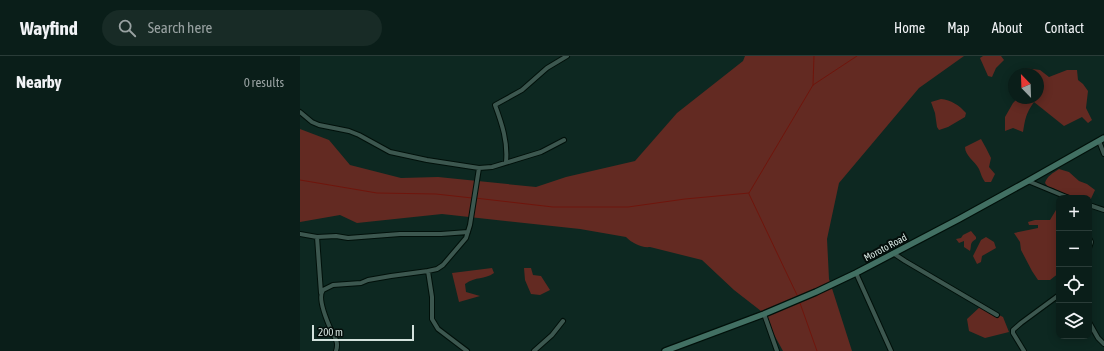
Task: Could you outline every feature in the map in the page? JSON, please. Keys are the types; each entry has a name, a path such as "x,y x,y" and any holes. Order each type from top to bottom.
{"main road":[{"name":"Moroto Road","path":"665,351 764,314 856,273 1028,181 1102,139"}],"street":[{"path":"506,162 505,140 495,105 522,90 547,68 567,56"},
{"path":"300,112 312,122 319,125 349,131 390,152 427,160 479,168 492,167 540,152 564,140"},
{"path":"1102,139 1104,154"},
{"path":"321,293 326,288 333,285 361,283 410,272 428,271 437,269 444,265 466,238 479,168"},
{"path":"1028,181 1060,195"},
{"path":"1092,205 1104,210"},
{"path":"300,234 317,237 354,237 468,232"},
{"path":"317,237 321,298 324,312 338,345 336,351"},
{"path":"893,253 997,315"},
{"path":"428,271 432,297 432,319 438,330 467,351"},
{"path":"856,273 891,351"},
{"path":"1024,351 1013,333 1013,330 1056,297"},
{"path":"764,314 777,351"},
{"path":"534,351 552,335 563,321"},
{"path":"1092,327 1098,338 1104,344"}],"shaded area":[{"path":"745,56 964,56 919,88 839,183 827,239 829,279 852,351 783,351 761,311 734,290 702,260 650,247 640,246 626,237 580,229 442,214 357,223 340,215 300,222 300,129 329,140 350,165 401,178 438,177 536,187 566,177 635,161 677,113 743,61"},
{"path":"983,56 1001,56 1004,60 996,68 992,77 988,76 980,58"},
{"path":"1067,70 1077,70 1078,80 1088,91 1086,108 1092,120 1088,123 1082,117 1064,126 1036,104 1044,104 1044,73 1049,77"},
{"path":"941,99 955,103 966,113 965,117 948,127 939,130 931,102"},
{"path":"1012,104 1033,104 1026,116 1023,132 1013,128 1005,131 1005,117"},
{"path":"981,139 991,158 989,167 995,174 991,182 985,182 979,169 965,150 965,147"},
{"path":"1059,169 1069,172 1079,181 1087,184 1095,190 1092,196 1092,195 1064,194 1048,187 1045,183 1050,175"},
{"path":"1056,210 1056,275 1050,280 1038,280 1021,250 1020,242 1014,233 1038,228 1038,225 1029,225 1028,222 1035,220 1050,220"},
{"path":"971,231 976,239 972,243 970,251 964,247 964,241 959,243 956,239 961,238 963,235"},
{"path":"986,237 994,242 996,248 982,256 981,262 977,264 973,256 981,240"},
{"path":"492,268 494,273 487,277 473,280 465,284 466,292 480,296 459,302 452,273"},
{"path":"524,268 531,268 533,275 541,276 550,290 540,295 531,294 525,280"},
{"path":"981,306 1003,317 1009,332 985,338 969,331 967,319"}],"waterway":[{"path":"813,85 814,56"},
{"path":"749,193 813,85 857,56"},
{"path":"300,180 377,193 436,194 472,198"},
{"path":"475,198 553,207 628,207 685,199 749,193"},
{"path":"749,194 797,295"},
{"path":"800,303 817,351"}]}
